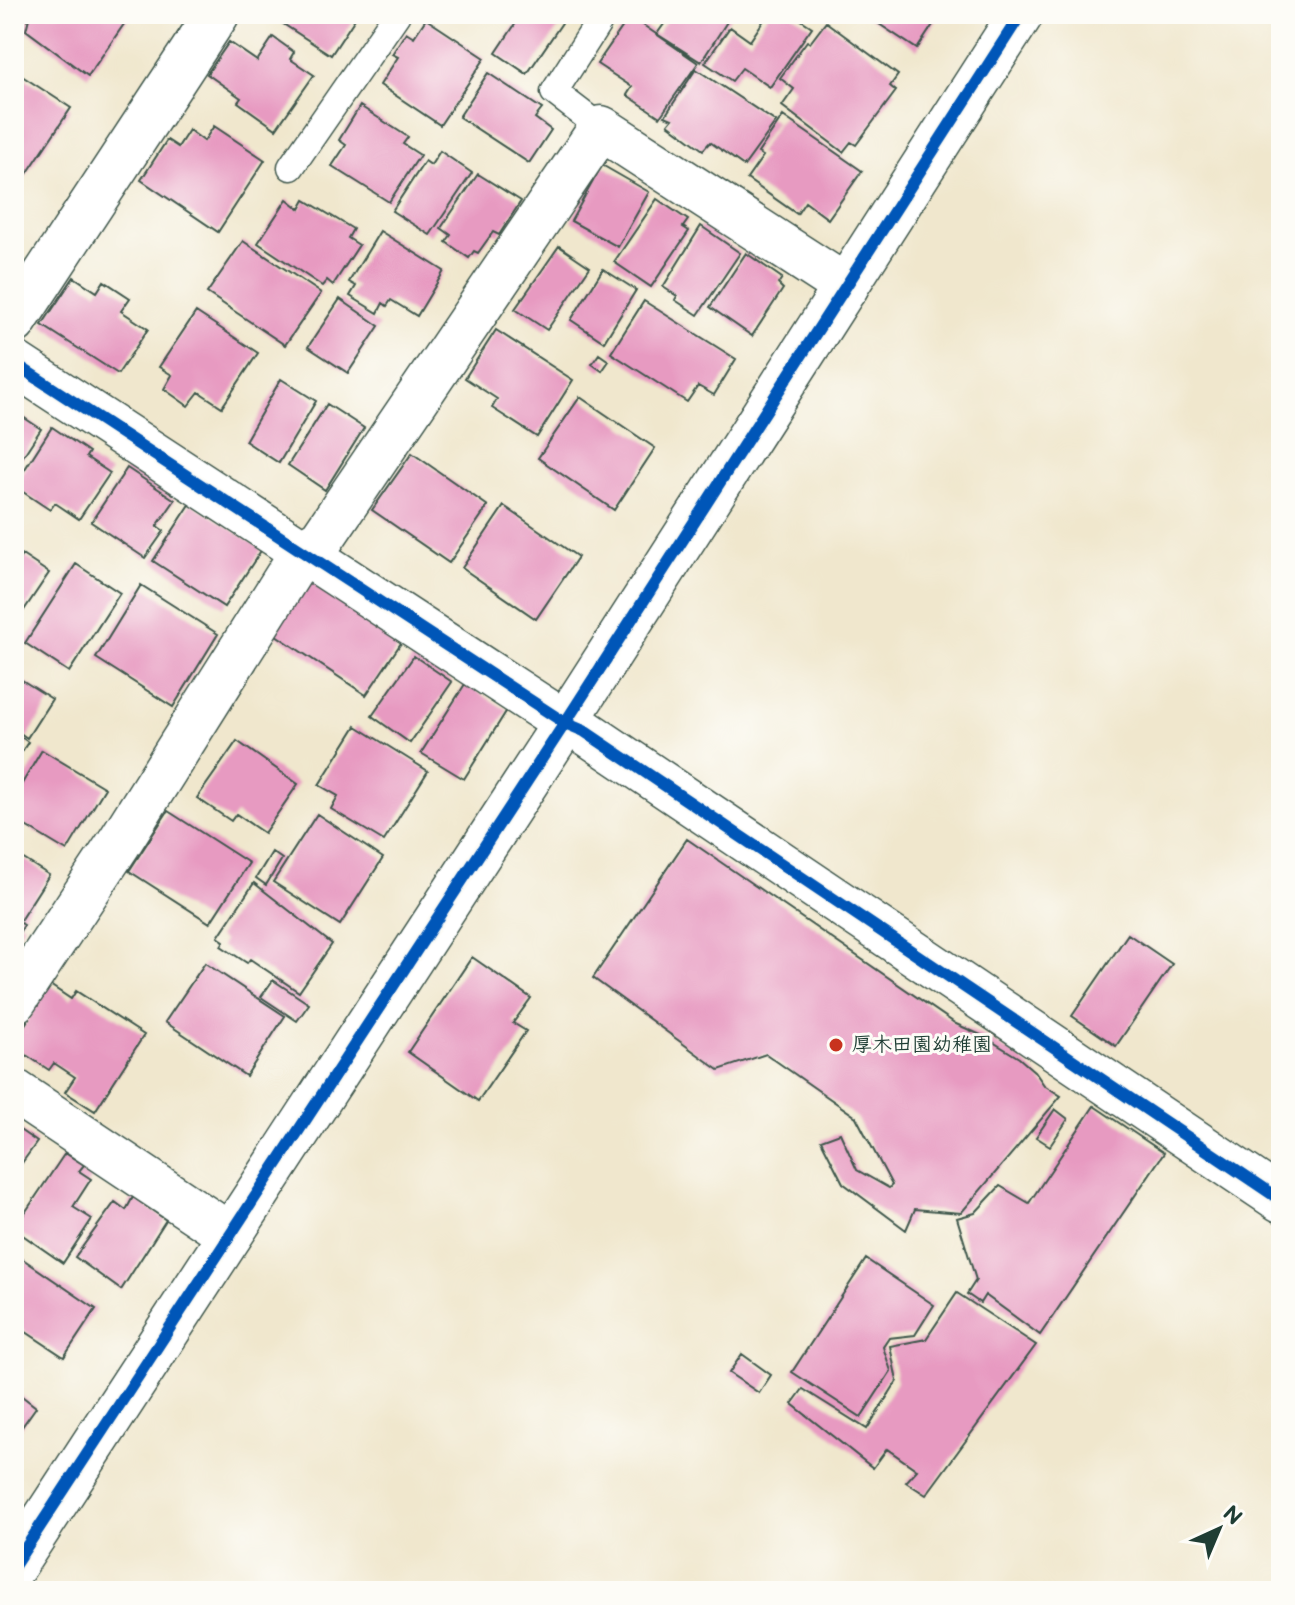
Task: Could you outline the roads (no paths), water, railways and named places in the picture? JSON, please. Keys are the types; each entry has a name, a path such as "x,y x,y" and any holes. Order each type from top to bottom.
{"street":[{"path":"14,322 217,14"},
{"path":"16,1558 565,723 1021,14"},
{"path":"14,1001 119,843 303,551 321,540 601,128 846,287"},
{"path":"14,363 565,723 584,731 1281,1200"},
{"path":"14,1091 230,1235"}],"lane":[{"path":"291,167 397,14"},
{"path":"601,128 554,92 604,14"}],"place":[{"name":"厚木田園幼稚園","path":"836,1045"}]}
